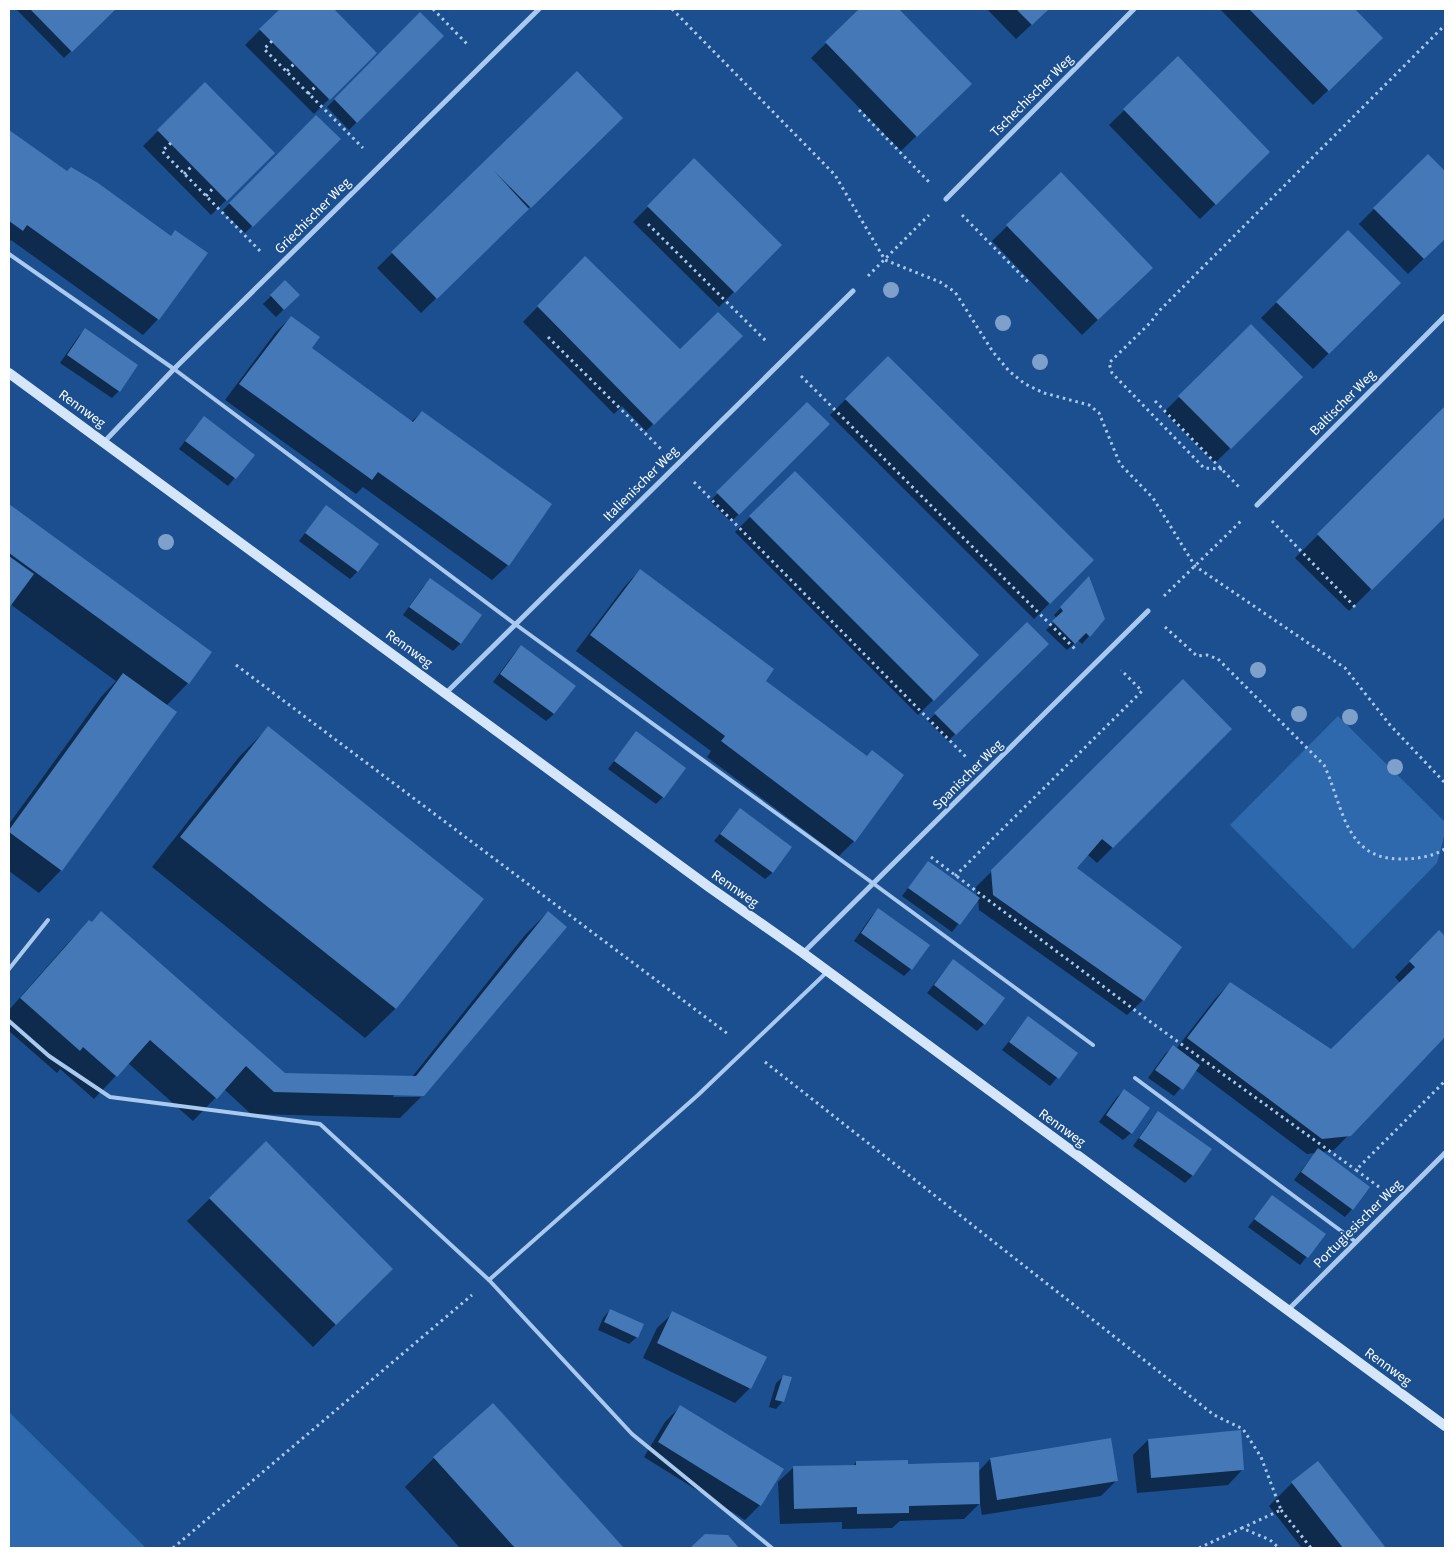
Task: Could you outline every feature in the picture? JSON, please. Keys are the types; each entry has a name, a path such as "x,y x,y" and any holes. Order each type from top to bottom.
{"street":[{"name":"Griechischer Weg","path":"104,442 174,369 539,9"},
{"name":"Tschechischer Weg","path":"946,199 1134,9"},
{"name":"Italienischer Weg","path":"446,693 853,291"},
{"name":"Baltischer Weg","path":"1256,505 1445,316"},
{"name":"Rennweg","path":"9,373 1445,1426"},
{"name":"Spanischer Weg","path":"803,954 1148,611"},
{"name":"Portugiesischer Weg","path":"1288,1311 1445,1153"}],"lane":[{"path":"9,254 174,369 515,624 1093,1045"},
{"path":"9,968 48,920"},
{"path":"489,1280 698,1095 827,972"},
{"path":"9,1022 49,1056 110,1098 320,1124 489,1280 632,1434 772,1548"},
{"path":"1135,1078 1356,1242"}],"path":[{"path":"433,9 485,62"},
{"path":"672,9 835,174 884,260 940,282 955,292 993,352 1009,371 1025,384 1044,393 1089,405 1099,413 1120,464 1153,498 1195,566 1345,668 1390,725 1445,783"},
{"path":"1222,469 1204,468 1112,373 1109,363 1445,25"},
{"path":"272,41 264,49 380,165"},
{"path":"286,71 294,64"},
{"path":"308,94 316,86"},
{"path":"171,143 162,152 276,268"},
{"path":"184,174 193,166"},
{"path":"206,196 214,187"},
{"path":"853,291 946,199"},
{"path":"648,224 1092,666"},
{"path":"548,337 677,464 983,775"},
{"path":"1256,505 1148,611 1197,656 1207,655 1218,659 1324,765 1354,840 1367,851 1380,857 1413,859 1429,856 1445,849"},
{"path":"955,876 1142,691 1105,654"},
{"path":"236,665 747,1048 1214,1415 1243,1429 1261,1457 1281,1510 1311,1548"},
{"path":"914,844 1152,1023 1397,1200"},
{"path":"1356,1170 1445,1081"},
{"path":"173,1548 489,1280"},
{"path":"1199,1548 1281,1510"},
{"path":"1242,1528 1270,1540 1279,1548"}],"shaded area":[{"path":"1338,716 1445,822 1445,833 1437,863 1353,949 1230,825"},
{"path":"9,1412 146,1548 9,1548"}],"building":[{"path":"30,9 116,9 72,52"},
{"path":"280,9 334,9 377,53 330,100 259,29"},
{"path":"859,9 899,9 972,84 917,137 825,42"},
{"path":"1016,9 1049,9 1032,25"},
{"path":"1249,9 1355,9 1383,38 1329,91"},
{"path":"420,12 444,36 357,123 334,99"},
{"path":"1178,56 1270,152 1216,205 1123,109"},
{"path":"577,71 623,118 531,208 494,171 529,209 437,299 391,252"},
{"path":"205,82 275,153 227,201 157,130"},
{"path":"316,115 341,139 253,227 229,203"},
{"path":"9,130 67,171 71,167 98,183 171,236 175,230 208,253 159,320 27,225 23,231 9,221"},
{"path":"1428,154 1445,171 1445,239 1424,259 1373,208"},
{"path":"694,158 782,245 735,293 647,206"},
{"path":"1061,172 1153,268 1098,320 1006,225"},
{"path":"1348,230 1401,283 1329,354 1276,302"},
{"path":"585,256 680,349 718,312 743,336 654,425 537,306"},
{"path":"285,280 300,295 284,310 270,295"},
{"path":"291,316 320,337 312,348 413,422 422,411 552,504 509,566 378,472 372,480 239,384"},
{"path":"1251,324 1303,377 1231,449 1178,396"},
{"path":"85,328 138,365 120,392 67,355"},
{"path":"888,356 1094,560 1050,604 845,399"},
{"path":"807,402 830,424 739,515 716,492"},
{"path":"1445,406 1445,517 1372,590 1317,534"},
{"path":"204,416 255,455 236,479 185,441"},
{"path":"795,471 979,655 934,701 749,516"},
{"path":"9,504 212,652 189,684 9,553"},
{"path":"326,505 379,544 358,572 305,533"},
{"path":"9,556 34,574 9,608"},
{"path":"640,569 774,669 766,681 867,756 872,750 904,775 855,842 721,741 725,736 590,635"},
{"path":"1089,576 1105,619 1090,637 1086,633 1075,644 1052,621 1063,611 1060,607"},
{"path":"430,578 482,615 461,644 409,607"},
{"path":"1027,622 1049,644 956,735 934,713"},
{"path":"521,645 576,686 554,714 500,674"},
{"path":"123,673 177,712 62,871 9,832 9,830"},
{"path":"1183,679 1232,729 1113,848 1102,839 1077,868 1182,947 1144,1001 993,895 991,870"},
{"path":"268,726 484,899 396,1009 180,837"},
{"path":"636,731 686,768 664,798 614,761"},
{"path":"740,808 792,847 773,873 720,834"},
{"path":"928,861 980,898 960,925 908,888"},
{"path":"878,908 930,945 912,970 861,933"},
{"path":"101,911 285,1073 416,1076 548,911 567,927 424,1096 274,1092 246,1066 217,1099 150,1040 117,1077 83,1047 80,1051 20,998 89,920 92,922"},
{"path":"1439,930 1445,936 1445,1037 1351,1136 1322,1139 1187,1038 1230,982 1331,1049 1415,967 1409,961"},
{"path":"953,959 1005,998 985,1025 934,985"},
{"path":"1028,1016 1078,1053 1059,1079 1009,1042"},
{"path":"1173,1045 1200,1065 1183,1090 1155,1070"},
{"path":"1124,1089 1150,1108 1132,1134 1106,1115"},
{"path":"1158,1111 1212,1149 1193,1176 1139,1138"},
{"path":"266,1141 393,1269 336,1325 209,1198"},
{"path":"1318,1148 1370,1187 1353,1210 1301,1172"},
{"path":"1272,1195 1326,1234 1308,1258 1254,1219"},
{"path":"610,1309 644,1324 638,1338 604,1322"},
{"path":"672,1311 767,1357 751,1389 657,1343"},
{"path":"783,1375 792,1377 784,1402 775,1400"},
{"path":"493,1403 624,1548 515,1548 433,1457"},
{"path":"680,1405 784,1469 761,1506 658,1442"},
{"path":"1241,1430 1244,1470 1151,1478 1148,1439"},
{"path":"1111,1438 1118,1481 997,1500 990,1458"},
{"path":"908,1460 908,1464 979,1462 980,1504 909,1506 909,1513 857,1514 857,1507 794,1509 793,1466 856,1465 856,1461"},
{"path":"1318,1461 1386,1548 1343,1548 1291,1482"},
{"path":"705,1534 728,1535 739,1548 690,1548"}]}
